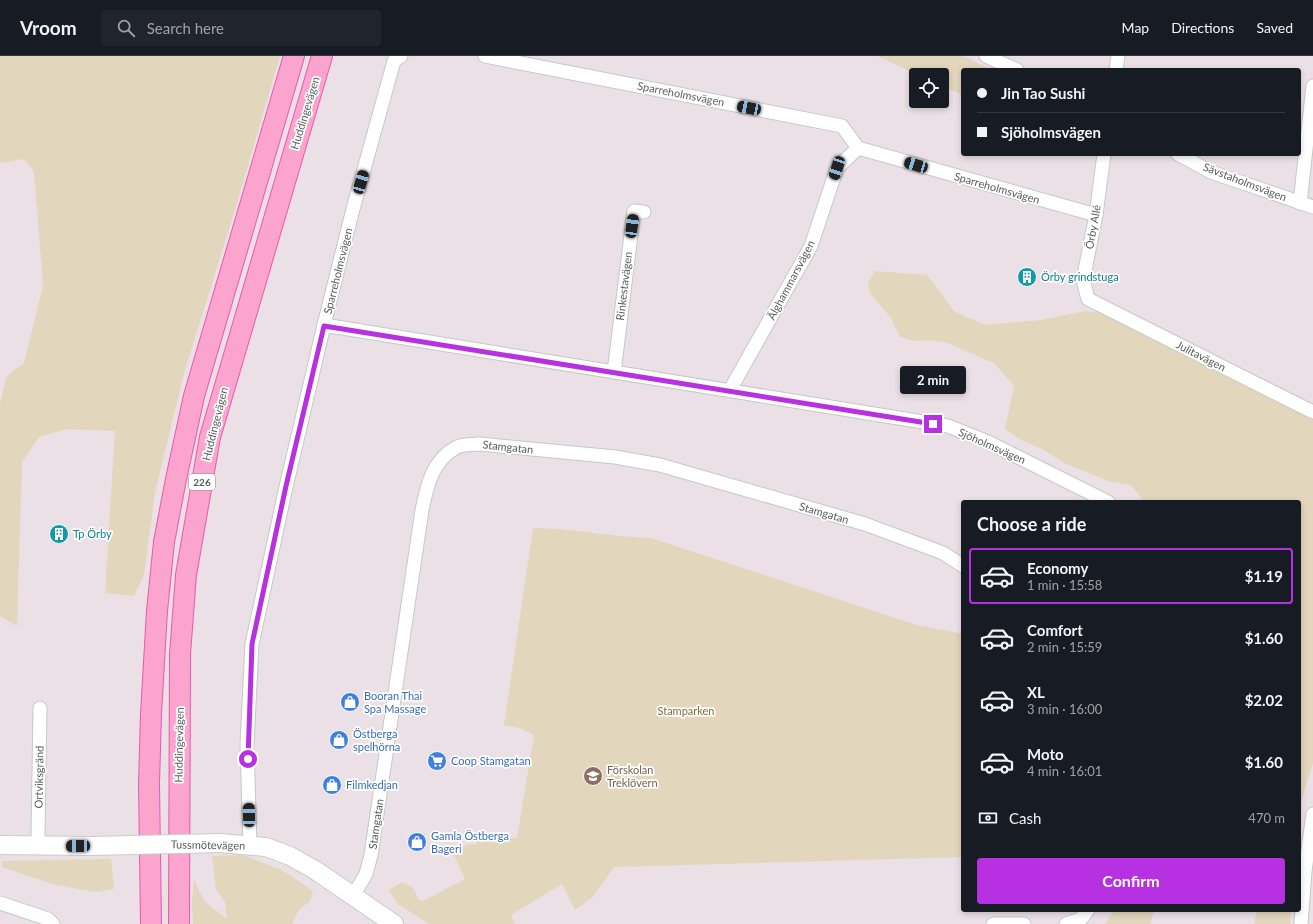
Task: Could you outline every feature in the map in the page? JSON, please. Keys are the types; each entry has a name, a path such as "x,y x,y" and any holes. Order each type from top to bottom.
{"main road":[{"name":"226","path":"151,924 149,784 151,722 157,611 164,542 194,396 294,56"},
{"name":"Huddingevägen","path":"179,924 180,654 186,575 210,437 322,56"}],"street":[{"name":"Sparreholmsvägen","path":"250,846 247,745 252,644 286,486 353,210 394,61 401,56"},
{"name":"Sparreholmsvägen","path":"485,56 842,126 858,148 1096,215"},
{"path":"986,56 1013,68"},
{"path":"1116,68 1118,56"},
{"path":"1300,203 1313,86"},
{"name":"Älghammarsvägen","path":"730,390 811,246 837,168 858,148"},
{"name":"Örby Allé","path":"1088,299 1083,280 1096,215 1104,156"},
{"name":"Sävstaholmsvägen","path":"1182,156 1211,172 1313,207"},
{"name":"Rinkestavägen","path":"614,372 634,210 644,212"},
{"name":"Julitavägen","path":"1088,299 1313,412"},
{"name":"Sjöholmsvägen","path":"324,326 948,426 988,442 1104,500"},
{"name":"Stamgatan","path":"353,896 366,874 371,855 422,510 428,480 439,462 458,447 479,444 615,457 653,463 865,524 943,553 961,565"},
{"name":"Ortviksgränd","path":"39,846 40,708"},
{"path":"1301,924 1308,904 1304,871 1313,814"},
{"name":"Tussmötevägen","path":"0,845 90,846 220,843 266,847 290,856 316,870 394,924"},
{"path":"0,903 48,919 53,924"},
{"path":"1066,924 1081,919 1086,912"},
{"path":"993,924 1024,924"}],"green space":[{"path":"0,56 280,56 235,210 185,370 155,492 144,575 134,596 105,593 115,431 66,429 39,437 22,462 17,626 0,616 0,405 6,377 24,363 43,285 34,172 24,159 0,163"},
{"path":"877,56 963,56 989,68 961,68 961,94 949,89 949,68 909,68 909,71"},
{"path":"875,271 927,275 954,311 984,325 1041,320 1086,311 1105,314 1313,419 1313,763 1301,802 1301,500 1142,500 1131,485 1111,482 1064,463 1042,449 1019,439 1005,429 1014,386 994,363 945,342 929,340 915,341 900,337 891,318 870,293 868,283"},
{"name":"Stamparken","path":"533,528 563,529 651,538 917,625 961,634 961,857 614,867 593,897 575,910 562,884 511,915 515,924 429,924 397,903 389,890 402,882 413,888 418,899 423,901 465,879 452,851 469,844 476,845 477,839 517,838 534,735 520,728 504,725"},
{"path":"243,855 282,870 313,891 310,901 298,911 292,924 193,924 192,902 194,879 204,901 227,919 225,902 216,889 212,856"},
{"path":"111,859 114,889 94,892 53,884 2,867 2,861"},
{"path":"1114,912 1153,912 1150,924 1105,924"},
{"path":"1257,912 1291,912 1290,924 1254,924"}],"place":[{"name":"Örby grindstuga","path":"1027,277"},
{"name":"Tp Örby","path":"59,534"},
{"name":"Booran Thai Spa Massage","path":"350,702"},
{"name":"Östberga spelhörna","path":"339,740"},
{"name":"Coop Stamgatan","path":"437,761"},
{"name":"Förskolan Treklövern","path":"593,776"},
{"name":"Filmkedjan","path":"332,785"},
{"name":"Gamla Östberga Bageri","path":"417,842"}],"route":[{"path":"248,759 247,745 252,644 286,486 324,326 720,388 933,424"}]}
